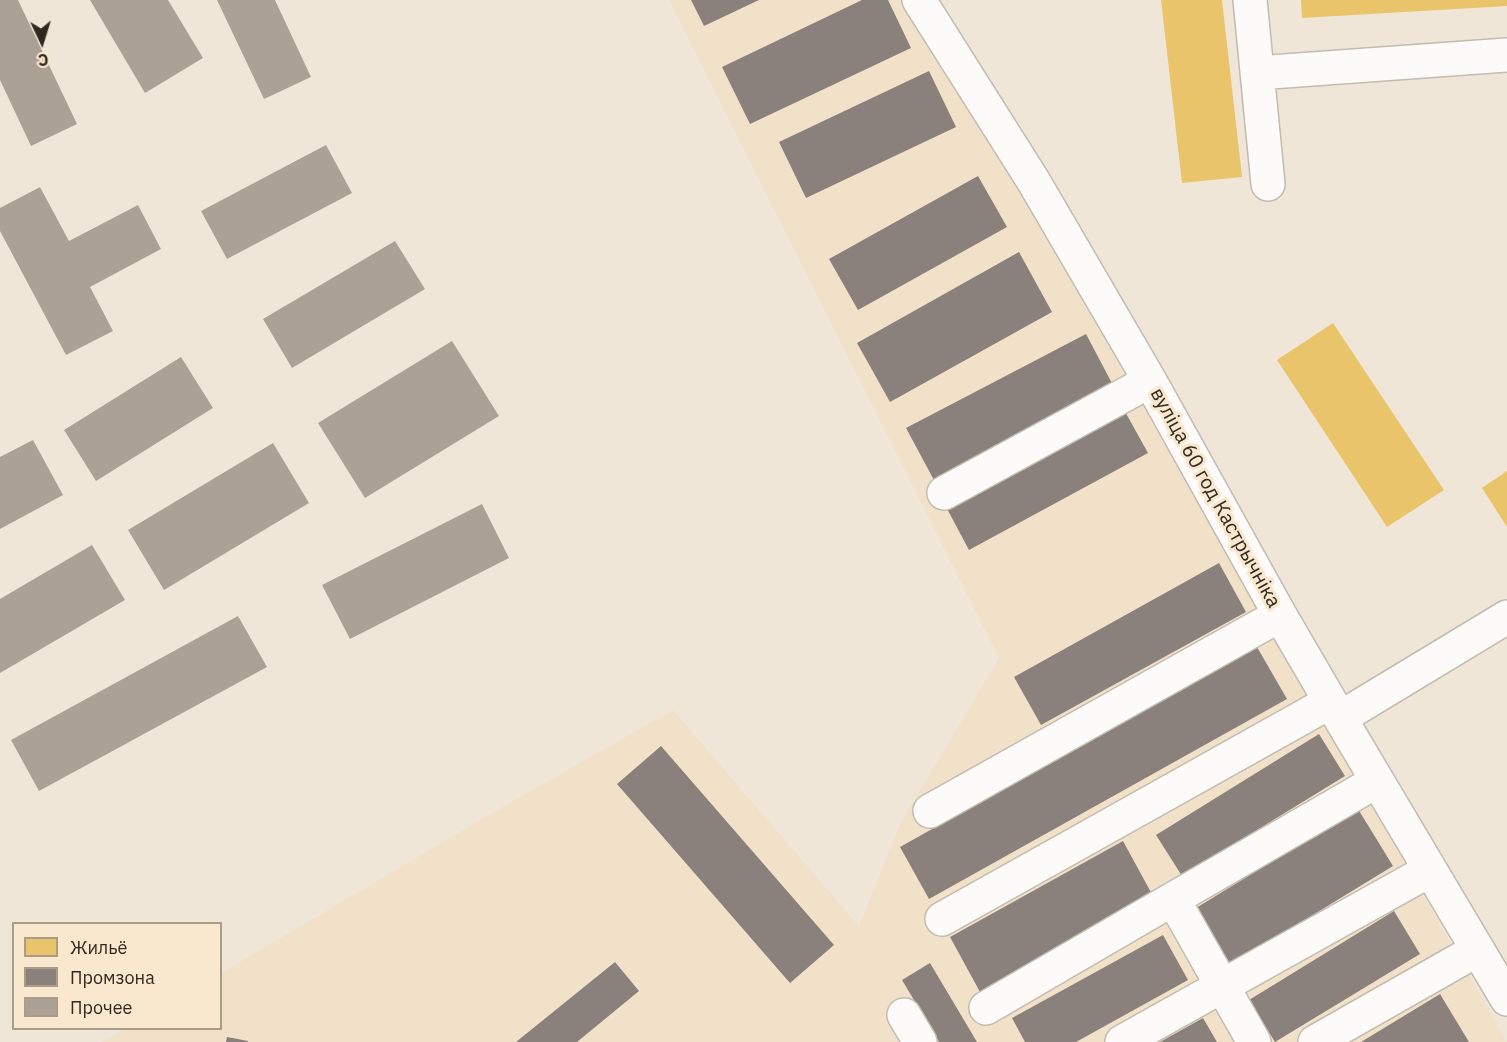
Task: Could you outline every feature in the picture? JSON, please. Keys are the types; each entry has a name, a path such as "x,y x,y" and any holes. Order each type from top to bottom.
{"street":[{"name":"вуліца 60 год Кастрычніка","path":"919,0 1034,182 1150,381 1280,615 1507,999"},
{"path":"1250,0 1268,183"},
{"path":"1257,73 1507,55"},
{"path":"944,493 1150,381"},
{"path":"930,811 1280,615"},
{"path":"942,919 1507,617"},
{"path":"986,1008 1377,781"},
{"path":"1122,1042 1430,870"},
{"path":"1173,899 1254,1042"},
{"path":"1315,1042 1478,950"}],"shaded area":[{"path":"669,0 900,0 982,129 1190,487 1507,1042 102,1042 123,1030 222,1030 222,972 504,806 673,710 859,926 900,824 999,658"}],"building: Жильё":[{"path":"1161,0 1222,0 1242,177 1182,183"},
{"path":"1301,0 1507,0 1507,6 1302,18"},
{"path":"1333,323 1444,490 1387,527 1277,360"},
{"path":"1507,471 1507,527 1482,488"}],"building: Промзона":[{"path":"691,0 759,0 704,26"},
{"path":"862,0 888,0 911,48 750,124 722,67"},
{"path":"929,71 956,127 806,198 779,142"},
{"path":"978,176 1007,227 858,310 829,259"},
{"path":"1019,252 1052,312 890,402 857,343"},
{"path":"1086,334 1115,389 935,482 906,428"},
{"path":"1123,408 1148,453 969,550 945,505"},
{"path":"1219,563 1246,612 1041,725 1014,677"},
{"path":"1257,647 1287,699 929,899 900,847"},
{"path":"1319,734 1345,776 1182,876 1156,835"},
{"path":"661,746 834,945 790,983 617,784"},
{"path":"1358,809 1393,866 1231,965 1196,908"},
{"path":"1123,841 1153,896 980,992 950,937"},
{"path":"1394,911 1420,954 1275,1042 1249,1000"},
{"path":"1163,935 1188,980 1076,1042 1025,1042 1012,1018"},
{"path":"615,962 639,991 577,1042 516,1042"},
{"path":"930,963 977,1042 939,1042 902,980"},
{"path":"1440,994 1469,1042 1361,1042"},
{"path":"1203,1018 1217,1042 1160,1042"},
{"path":"227,1037 248,1041 248,1042 226,1042"}],"building: Прочее":[{"path":"0,0 18,0 77,124 31,146 0,80"},
{"path":"90,0 168,0 203,58 145,93"},
{"path":"217,0 275,0 311,77 264,99"},
{"path":"326,145 352,193 227,259 201,211"},
{"path":"40,187 69,241 138,205 161,249 90,287 113,331 66,355 0,231 0,208"},
{"path":"395,241 425,289 292,368 263,319"},
{"path":"452,341 499,416 365,498 318,423"},
{"path":"181,357 213,408 96,481 64,430"},
{"path":"33,440 63,495 0,529 0,457"},
{"path":"273,443 309,503 164,590 128,530"},
{"path":"482,504 509,558 350,639 322,585"},
{"path":"92,545 125,600 0,673 0,599"},
{"path":"238,616 267,667 39,791 11,740"}]}
